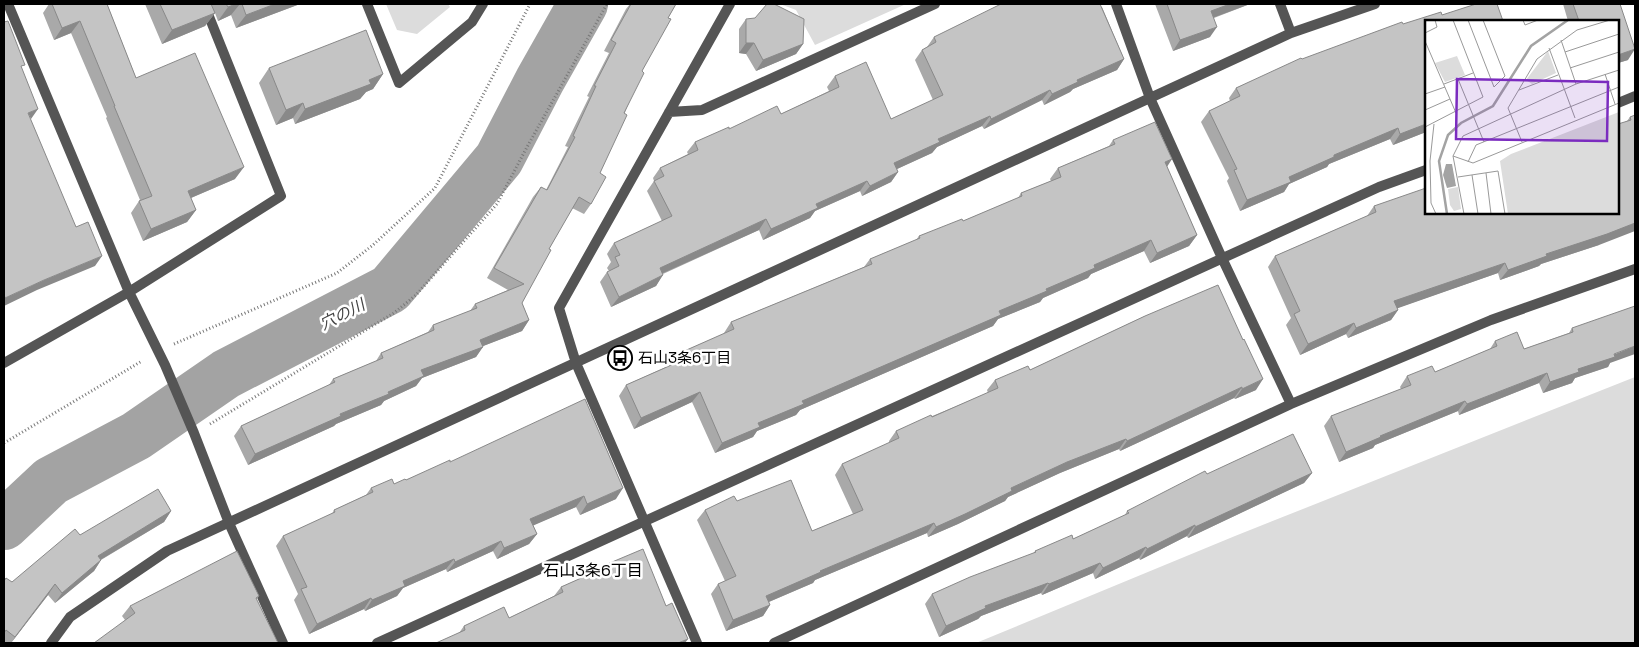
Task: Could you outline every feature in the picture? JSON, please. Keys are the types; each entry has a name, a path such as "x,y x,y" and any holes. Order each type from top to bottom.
{"street":[{"path":"8,4 129,292 165,365 229,523 283,643"},
{"path":"4,362 129,292 281,196 204,4"},
{"path":"367,4 399,83 472,22 483,4"},
{"path":"697,643 576,363 559,308 730,4"},
{"path":"669,112 702,110 935,4"},
{"path":"1116,4 1150,98 1222,258 1291,404"},
{"path":"1280,4 1291,33"},
{"path":"51,643 70,617 167,551 1291,33 1375,4"},
{"path":"1619,102 1635,96"},
{"path":"377,643 1379,186 1425,170"},
{"path":"774,643 1291,404 1491,320 1635,269"}],"path":[{"path":"4,442 158,351 336,272 374,245 435,188 530,4"},
{"path":"194,434 394,313 416,295 497,204 607,4"}],"shaded area":[{"path":"386,4 448,4 450,7 417,34 397,30"},
{"path":"780,4 906,4 815,45 796,10"},
{"path":"1635,377 1635,643 976,643 1235,536"}],"building":[{"path":"52,4 107,4 136,78 195,53 244,167 188,191 196,210 151,229 139,201 152,196 80,21 62,28"},
{"path":"160,4 211,4 215,13 172,30"},
{"path":"242,4 275,4 246,15"},
{"path":"631,4 676,4 668,18 671,19 642,71 644,73 624,113 627,115 600,173 606,177 591,204 579,197 549,249 551,250 522,303 529,320 480,340 483,347 421,370 424,376 388,392 389,394 340,414 341,416 255,454 241,426 335,382 333,379 383,358 381,353 434,330 433,325 477,308 475,304 524,284 494,268 541,187 547,190 575,137 573,136 596,86 594,86 616,43 611,40"},
{"path":"767,4 774,4 804,19 803,44 763,60 754,43 746,43 746,19 755,18"},
{"path":"1001,4 1100,4 1124,59 1077,80 1078,82 1052,94 1050,90 991,119 990,116 938,139 940,142 894,163 898,172 870,186 867,181 816,204 818,208 771,229 766,219 660,268 663,275 619,297 607,272 619,266 615,257 620,255 614,243 672,216 654,181 664,176 660,168 698,150 695,142 729,127 729,129 777,106 781,114 839,87 835,76 866,62 891,119 943,95 922,50 936,42 934,37"},
{"path":"1167,4 1230,4 1211,11 1217,27 1180,40"},
{"path":"1476,4 1497,4 1503,20 1425,20 1425,124 1400,134 1398,128 1334,155 1334,157 1289,177 1291,182 1247,200 1234,170 1237,169 1209,111 1240,96 1236,88 1301,58 1402,22 1403,24 1441,12 1442,15"},
{"path":"1573,4 1620,4 1635,49 1619,55 1619,20 1579,20"},
{"path":"8,21 25,65 21,66 38,109 28,113 76,227 88,222 102,256 5,298 4,22"},
{"path":"366,30 383,74 369,80 371,84 305,109 303,103 286,110 269,68"},
{"path":"1635,115 1635,223 1546,254 1547,256 1508,270 1505,263 1394,301 1398,310 1356,328 1354,323 1308,344 1294,314 1300,311 1275,256 1376,212 1374,206 1425,188 1425,214 1619,214 1619,124 1631,120 1630,117"},
{"path":"1155,122 1172,159 1165,162 1197,235 1157,253 1151,240 1094,265 1095,268 1046,289 1047,291 999,311 1001,315 802,401 804,404 758,423 760,427 722,443 700,392 641,418 626,385 685,359 682,352 734,329 731,322 872,264 870,259 920,238 919,236 962,219 963,221 1022,196 1021,193 1061,177 1058,168 1115,144 1113,140"},
{"path":"1218,285 1263,379 1127,441 1126,439 1067,462 1011,488 1012,491 936,527 934,523 820,571 766,596 770,605 733,620 718,584 736,576 705,510 734,496 737,501 791,480 812,531 863,510 842,464 899,438 896,431 998,388 995,380 1028,366 1030,370 1145,316"},
{"path":"1635,306 1635,346 1614,354 1615,357 1578,369 1579,372 1550,382 1547,373 1467,404 1465,401 1346,452 1331,416 1411,385 1407,376 1432,366 1435,372 1497,346 1495,341 1517,332 1524,349 1573,332 1572,328"},
{"path":"585,399 623,488 587,504 584,496 530,519 537,534 504,548 501,541 455,562 454,559 403,581 405,586 372,600 371,598 317,624 301,589 307,587 283,536 373,492 371,488 392,479 394,484 450,460 450,462"},
{"path":"1293,434 1312,473 1103,568 1100,563 1049,584 985,606 986,608 946,626 932,594 970,577 1036,552 1072,535 1073,539 1129,513 1127,511 1205,471 1207,474"},
{"path":"158,489 171,511 98,556 101,560 62,593 55,584 15,637 6,630 4,633 4,581 6,578 12,582 75,529 80,535"},
{"path":"643,549 666,606 672,603 688,639 678,643 436,643 465,630 464,626 504,607 509,618 563,592 561,587"},
{"path":"237,551 259,596 256,598 278,643 94,643 135,613 130,606"}],"waterway":[{"name":"穴の川","path":"4,525 51,481 136,436 226,374 390,289 499,159 540,80 583,4"}],"place":[{"name":"石山3条6丁目","path":"620,358"}],"district":[{"name":"石山3条6丁目","path":"593,570"}]}
